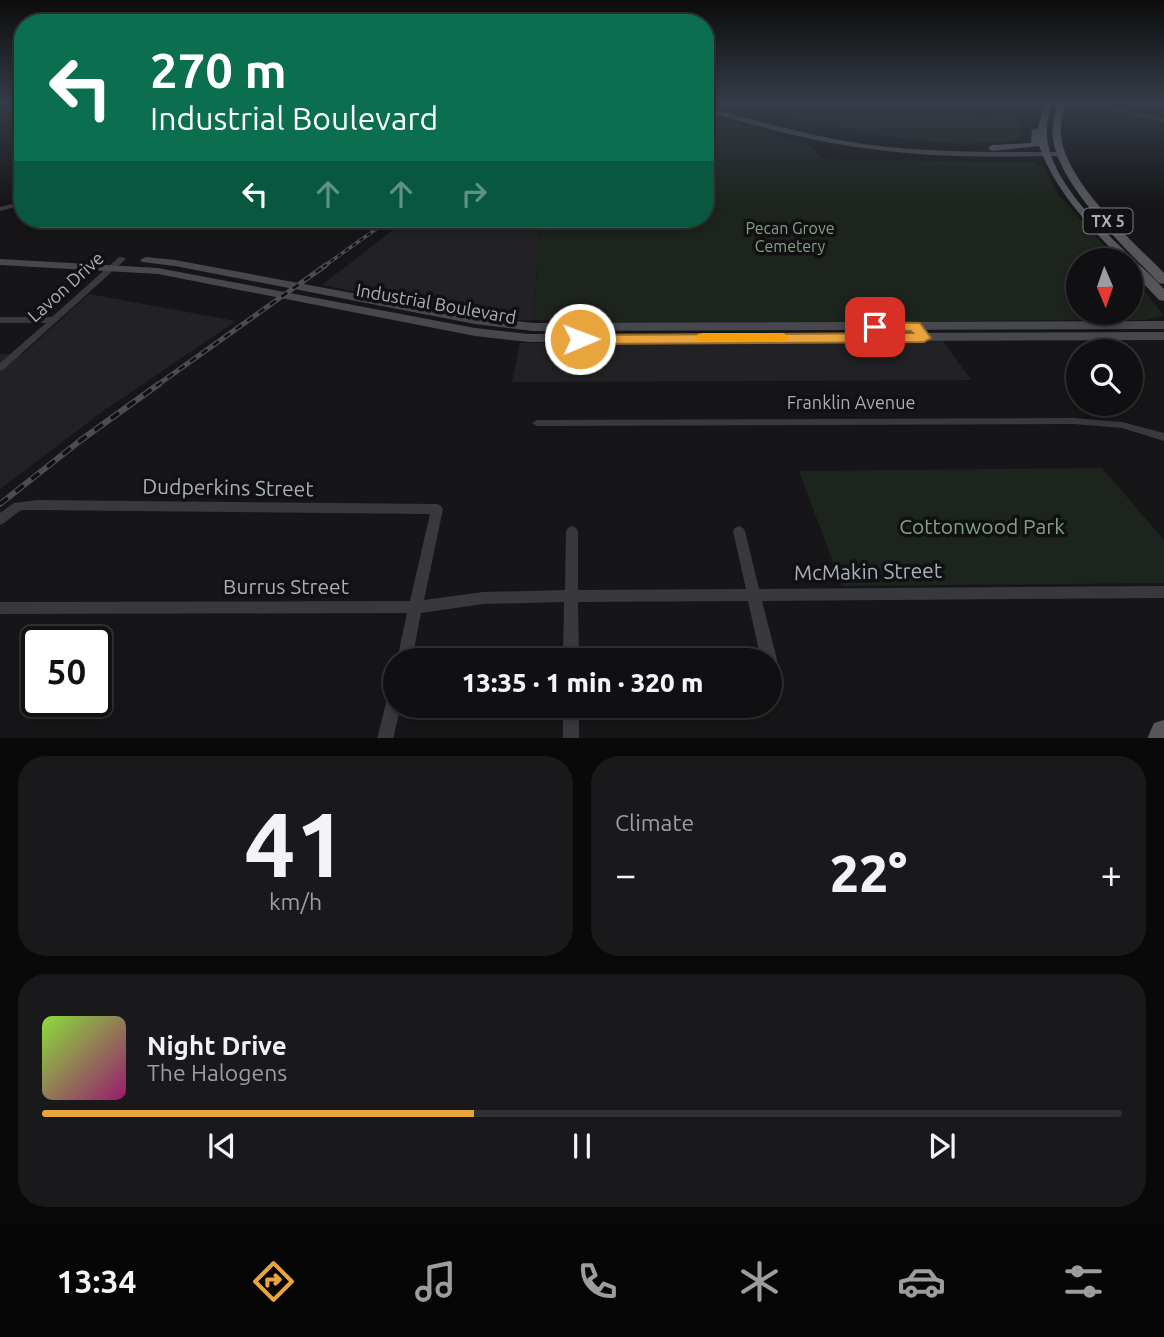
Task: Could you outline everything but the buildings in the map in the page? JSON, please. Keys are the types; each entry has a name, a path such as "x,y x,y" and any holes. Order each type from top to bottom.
{"main road":[{"path":"802,136 930,152 1031,157 1061,152"},
{"path":"819,136 920,146 992,148 1035,145 1036,136"},
{"path":"857,136 920,146"},
{"name":"TX 5","path":"1043,136 1047,156 1072,198 1118,248"},
{"name":"TX 5","path":"1057,136 1061,152 1073,177 1091,202 1149,263 1162,288"},
{"path":"844,140 872,147"},
{"path":"992,148 1047,156"},
{"name":"Industrial Boulevard","path":"0,254 118,263 327,303 392,307"},
{"name":"Industrial Boulevard","path":"0,262 175,263 392,307 475,332 519,337 730,332 1164,336"},
{"path":"1143,262 1149,263"},
{"name":"TX 5","path":"1143,272 1162,288"},
{"name":"Industrial Boulevard","path":"919,332 1164,325"},
{"path":"1160,738 1164,733"}],"street":[{"name":"Lavon Drive","path":"0,368 118,263"},
{"path":"0,320 53,320"},
{"name":"Franklin Avenue","path":"537,423 1074,421 1122,425 1164,437"},
{"name":"Dudperkins Street","path":"0,520 18,506 437,509 418,607"},
{"path":"571,648 572,531"},
{"path":"739,531 767,648"},
{"name":"McMakin Street","path":"572,596 1164,592"},
{"name":"Burrus Street","path":"0,608 418,607 483,598 572,596"},
{"path":"407,648 418,607"},
{"path":"384,738 390,718"},
{"path":"571,718 571,738"}],"shaded area":[{"path":"395,228 540,228 533,320 494,320 322,285"},
{"path":"89,294 236,321 102,412 0,489 0,354 23,354"},
{"path":"942,340 971,380 512,382 520,343"}],"green space":[{"name":"Pecan Grove Cemetery","path":"714,136 779,136 810,146 823,158 837,160 1035,162 1045,169 1058,194 1106,248 1066,248 1066,320 635,323 533,320 540,228 714,228"},
{"path":"890,136 1021,136 1017,141 980,143"},
{"name":"Pecan Grove Cemetery","path":"1143,289 1164,316 1143,320"},
{"name":"Cottonwood Park","path":"1102,468 1164,540 1164,583 842,586 799,471"}],"railway":[{"path":"323,267 377,228"},
{"path":"156,386 326,265"},
{"path":"0,504 81,440 159,384"}],"slow traffic":[{"path":"703,338 783,337"}],"route":[{"path":"580,339 924,338 915,326 875,327"}]}
